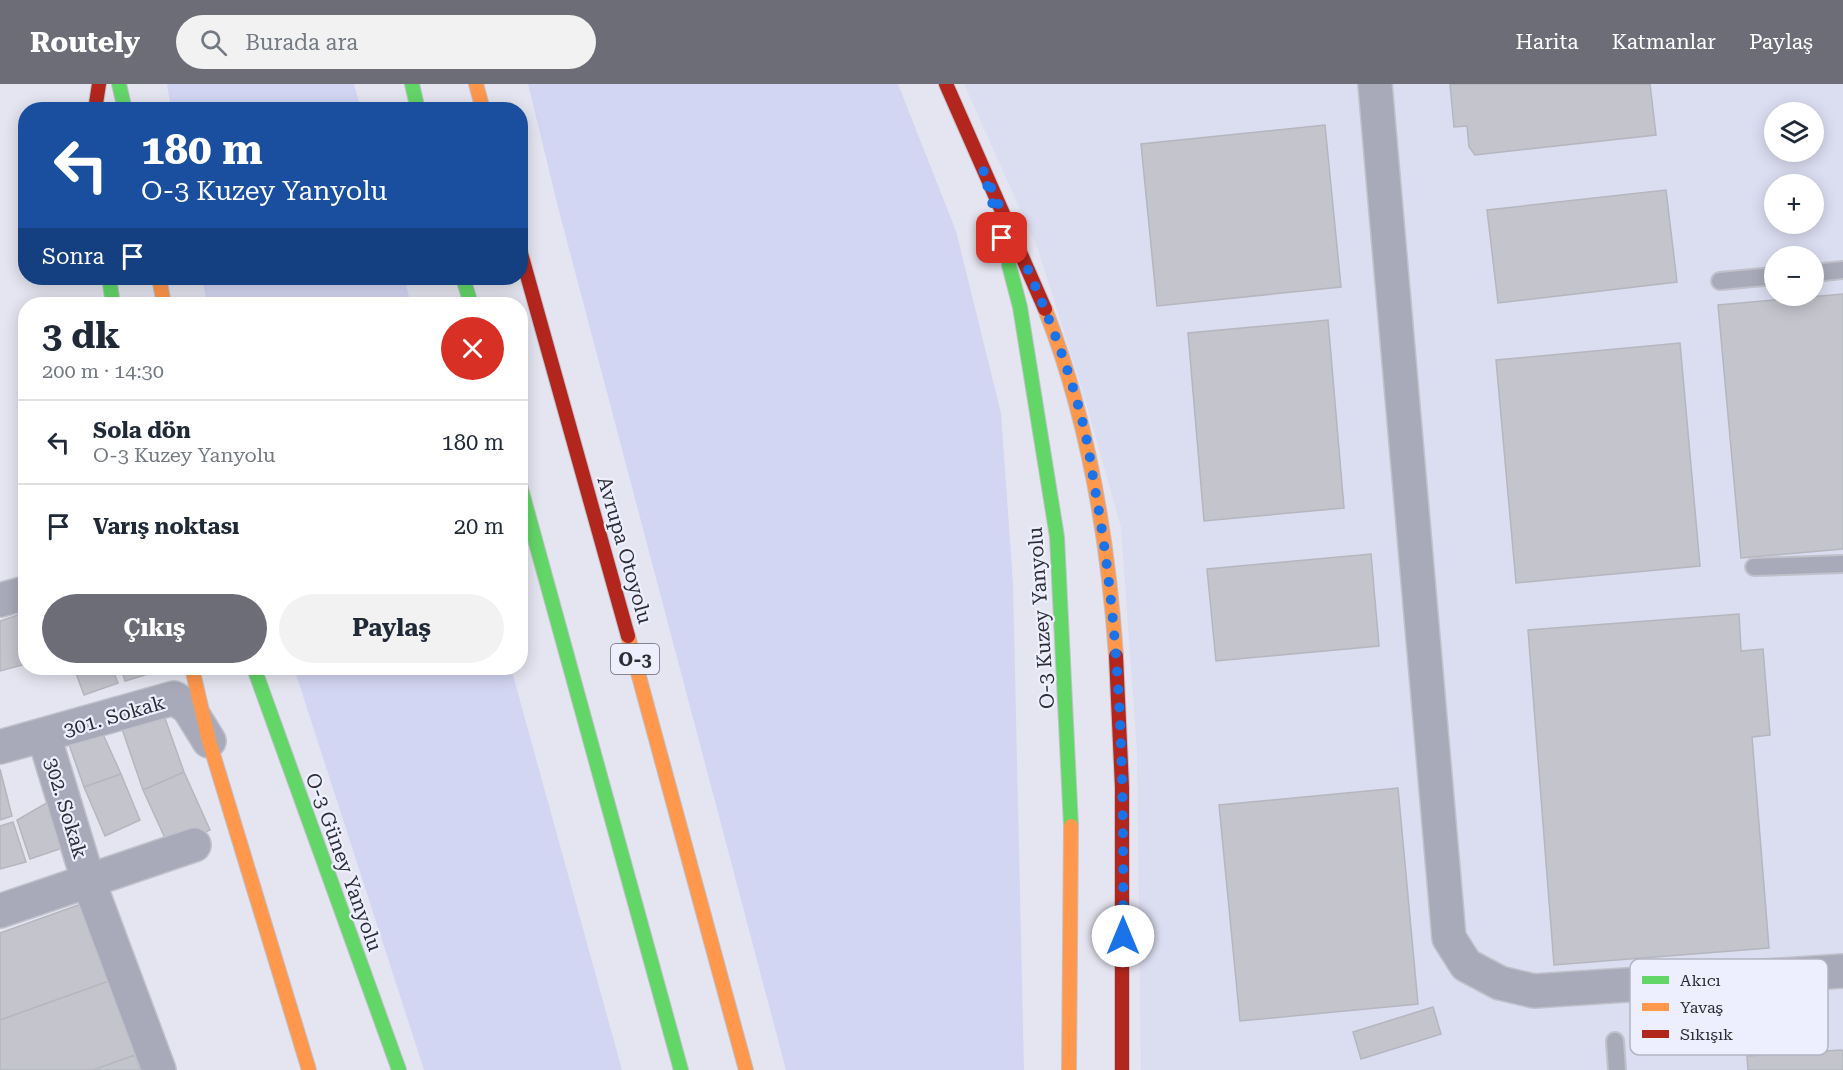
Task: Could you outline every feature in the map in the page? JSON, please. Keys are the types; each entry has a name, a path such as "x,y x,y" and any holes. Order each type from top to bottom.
{"main road":[{"path":"96,102 99,84"},
{"path":"120,84 123,102"},
{"path":"412,84 416,102"},
{"path":"476,84 481,102"},
{"path":"946,84 1044,304 1082,420 1109,570 1119,677 1124,779 1122,1070"},
{"name":"O-3 Kuzey Yanyolu","path":"983,170 1020,307 1057,537 1071,791 1069,1070"},
{"name":"Avrupa Otoyolu","path":"528,279 681,826 746,1070"},
{"path":"528,513 681,1070"},
{"path":"194,675 209,741 309,1070"},
{"name":"O-3 Güney Yanyolu","path":"257,675 399,1070"},
{"path":"344,918 380,1059"}],"street":[{"path":"1375,84 1449,938 1466,965 1500,982 1534,991 1630,985"},
{"path":"0,600 18,595"},
{"name":"301. Sokak","path":"0,747 174,698 188,707 209,741"},
{"name":"302. Sokak","path":"44,736 88,880 159,1070"},
{"path":"0,911 194,845"},
{"path":"1828,972 1843,971"}],"lane":[{"path":"1824,272 1843,270"},
{"path":"1720,281 1764,277"},
{"path":"1754,567 1843,564"},
{"path":"1614,1041 1617,1070"}],"shaded area":[{"path":"167,84 354,84 359,102 170,102"},
{"path":"528,84 898,84 956,231 1001,413 1013,583 1024,1070 786,1070 559,211"},
{"path":"964,84 1843,84 1843,1070 1141,1070 1137,751 1121,527 1086,403 1038,249"},
{"path":"203,285 406,285 409,297 206,297"},
{"path":"296,675 513,675 622,1070 424,1070"}],"building":[{"path":"1450,84 1650,84 1656,135 1475,155 1469,147 1467,126 1454,127"},
{"path":"1325,125 1341,287 1157,306 1141,144"},
{"path":"1666,190 1677,282 1498,303 1487,210"},
{"path":"1843,294 1843,549 1741,558 1718,305 1764,301 1764,306 1824,306 1824,296"},
{"path":"1328,320 1344,508 1204,521 1188,333"},
{"path":"1680,343 1700,566 1516,583 1496,360"},
{"path":"1371,554 1379,646 1216,661 1207,569"},
{"path":"1739,614 1741,651 1763,649 1770,735 1752,737 1769,948 1554,965 1528,630"},
{"path":"18,615 18,666 0,671 0,621"},
{"path":"77,675 115,675 118,683 84,695"},
{"path":"123,675 145,675 125,681"},
{"path":"162,710 184,772 143,790 121,726"},
{"path":"97,721 121,774 84,787 65,733"},
{"path":"0,769 12,816 0,820"},
{"path":"184,772 210,830 170,849 143,790"},
{"path":"121,774 140,820 105,836 84,787"},
{"path":"1398,788 1418,1004 1240,1021 1219,805"},
{"path":"55,798 74,844 30,859 17,820"},
{"path":"13,822 26,862 0,869 0,826"},
{"path":"81,904 109,981 0,1020 0,933"},
{"path":"109,981 135,1055 93,1070 0,1070 0,1020"},
{"path":"1433,1007 1441,1034 1361,1059 1353,1032"},
{"path":"1828,1051 1843,1051 1843,1070 1748,1070 1747,1056 1828,1055"},
{"path":"135,1055 140,1070 93,1070"}],"traffic: fast":[{"path":"119,84 123,102"},
{"path":"412,84 416,102"},
{"path":"1009,265 1020,307 1057,537 1071,826"},
{"path":"110,285 112,297"},
{"path":"465,285 469,297"},
{"path":"528,514 681,1070"},
{"path":"257,675 399,1070"}],"traffic: slow":[{"path":"476,84 481,102"},
{"path":"160,285 163,297"},
{"path":"1045,309 1073,393 1094,479 1108,567 1116,656"},
{"path":"628,636 746,1070"},
{"path":"194,675 209,741 309,1070"},
{"path":"1069,1070 1071,826"}],"traffic: jam":[{"path":"96,102 99,84"},
{"path":"946,84 1045,309"},
{"path":"528,279 628,636"},
{"path":"1116,656 1122,787 1122,1070"}],"route":[{"path":"1002,238 983,170 1044,304 1082,420 1109,570 1119,677 1124,779 1123,936"}]}
